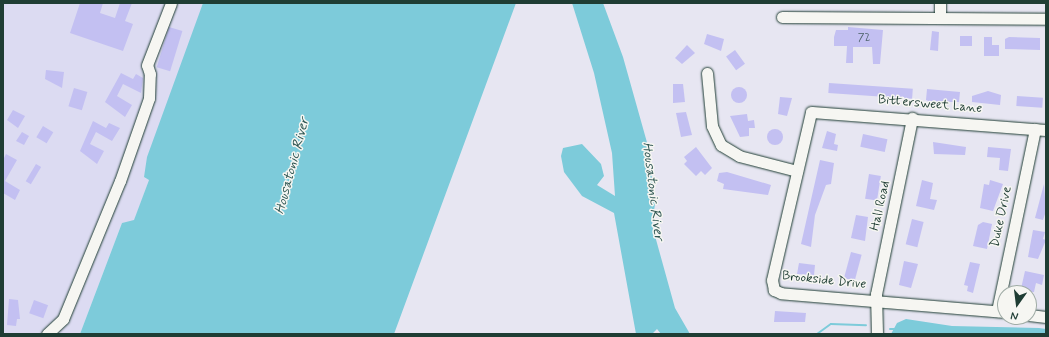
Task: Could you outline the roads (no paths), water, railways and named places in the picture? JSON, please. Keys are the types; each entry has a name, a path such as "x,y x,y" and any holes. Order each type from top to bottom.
{"street":[{"path":"47,334 63,319 120,181 149,98 150,74 146,65 171,3"},
{"path":"940,3 940,17"},
{"path":"782,17 1046,19"},
{"path":"707,73 712,126 721,145 739,156 797,171"},
{"name":"Brookside Drive","path":"811,112 797,171 773,288 781,293 997,312"},
{"name":"Bittersweet Lane","path":"811,112 912,118 1040,130"},
{"name":"Hall Road","path":"877,334 876,301 912,118"},
{"name":"Duke Drive","path":"1007,285 1040,130"}],"water":[{"name":"Housatonic River","path":"203,3 516,3 394,334 80,334 122,223 134,220 149,180 144,177 147,157"},
{"name":"Housatonic River","path":"572,3 603,3 623,57 648,146 655,204 652,225 675,308 690,334 661,334 657,329 652,334 636,334 614,213 582,196 564,172 561,156 563,148 582,144 601,164 604,176 597,185 615,196 612,153 594,73"},
{"path":"906,319 952,326 1039,328 1046,329 1046,334 891,334 897,323"}],"waterway":[{"path":"817,334 831,324 866,325"},
{"path":"890,329 895,329"}]}
